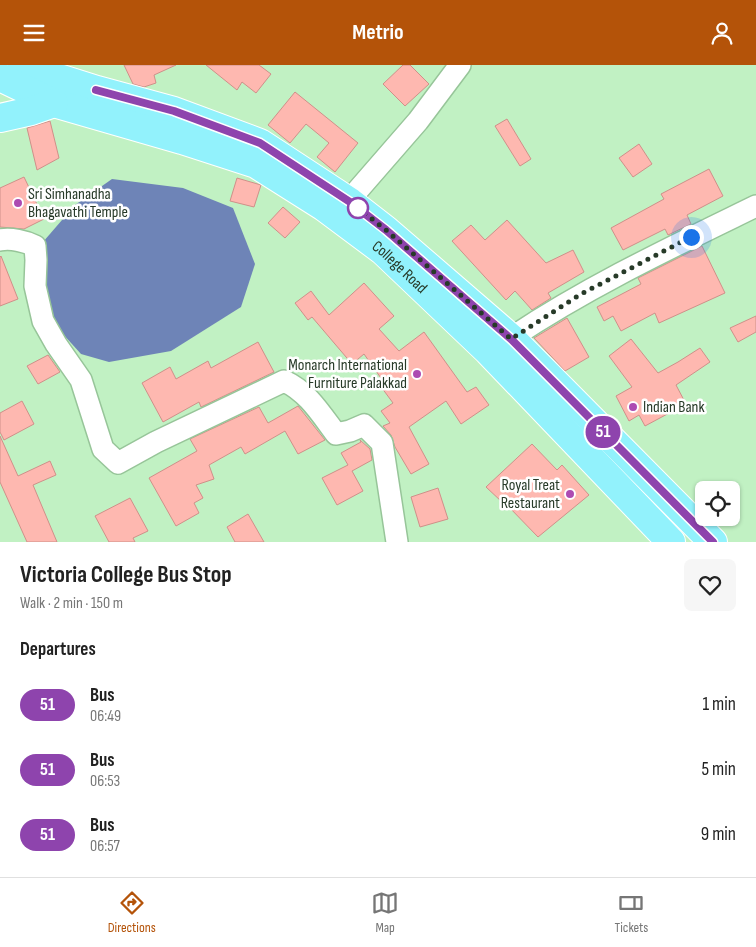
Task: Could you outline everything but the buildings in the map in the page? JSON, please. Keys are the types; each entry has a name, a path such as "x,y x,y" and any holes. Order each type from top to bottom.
{"main road":[{"name":"College Road","path":"22,65 96,90 174,111 260,143 350,202 386,230 511,339 713,542"},
{"name":"College Road","path":"0,77 54,103 182,139 256,163 324,207 383,251 488,351 671,542"},
{"path":"0,119 54,103"}],"street":[{"path":"350,202 358,190 418,121 460,65"},
{"path":"511,339 581,294 659,253 756,206"},
{"path":"0,240 27,242 35,247 35,286 43,321 56,344 81,380 103,449 118,463 156,442 284,381 294,385 316,407 336,434 364,425 382,443 397,542"}],"water":[{"path":"112,179 183,188 233,208 255,264 241,307 171,351 109,362 81,354 52,322 45,285 43,242 75,205"}],"bus line":[{"name":"51","path":"96,90 174,111 260,143 350,202 386,230 511,339 655,486 713,542"}],"place":[{"name":"Sri Simhanadha Bhagavathi Temple","path":"18,203"},
{"name":"Monarch International Furniture Palakkad","path":"417,374"},
{"name":"Indian Bank","path":"633,407"},
{"name":"Royal Treat Restaurant","path":"570,494"}],"route":[{"path":"358,208 511,339 581,294 691,237"}]}
